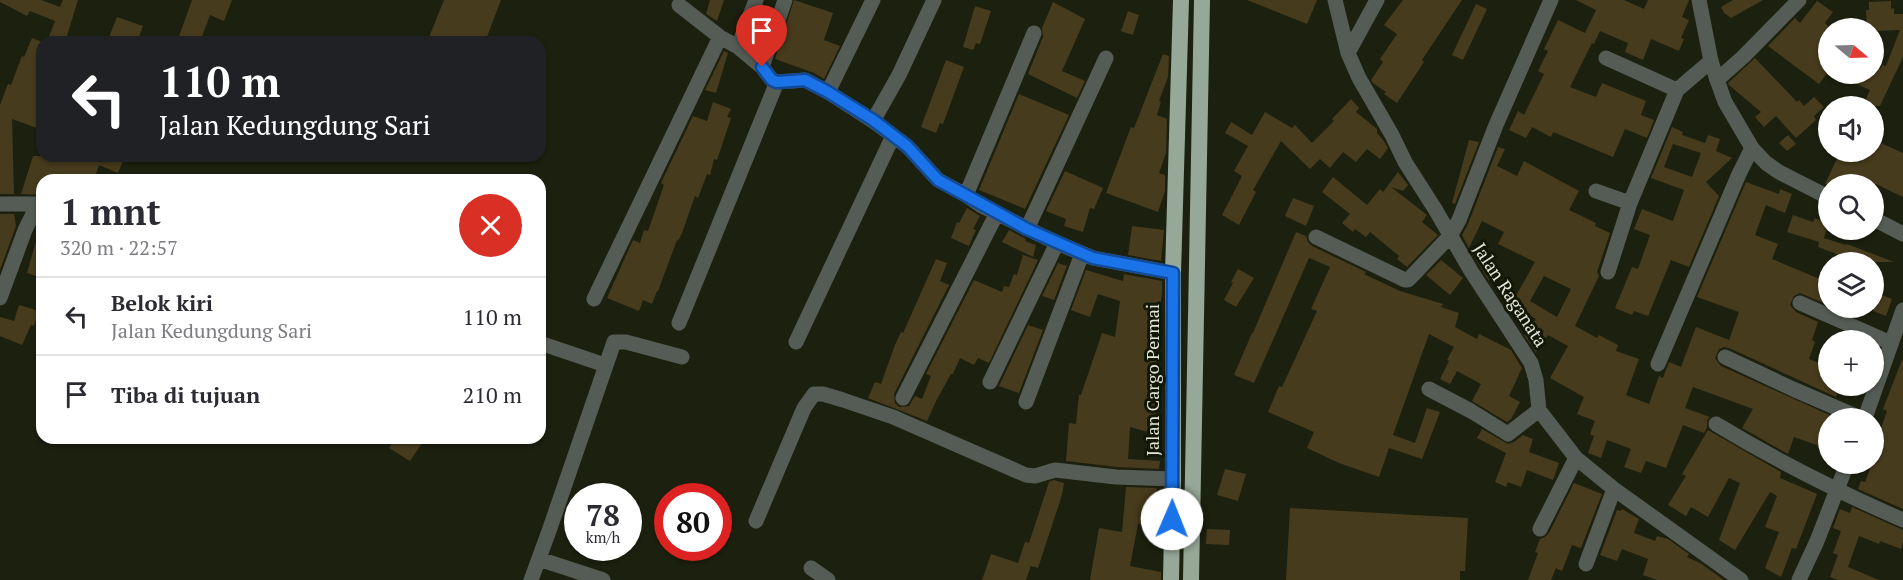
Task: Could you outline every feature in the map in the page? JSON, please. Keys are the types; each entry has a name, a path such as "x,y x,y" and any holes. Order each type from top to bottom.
{"highway":[{"name":"Jalan Cargo Permai","path":"1171,580 1173,273 1180,0"},
{"path":"1191,580 1202,0"}],"street":[{"path":"738,47 756,0"},
{"path":"762,67 785,0"},
{"path":"828,92 873,0"},
{"path":"873,120 898,75 934,0"},
{"name":"Jalan Raganata","path":"1335,0 1348,53 1359,78 1405,162 1471,271 1531,363 1536,380 1539,410"},
{"path":"1348,53 1377,0"},
{"path":"1316,237 1399,278 1408,280 1450,236 1462,214 1496,125 1551,0"},
{"path":"1699,0 1717,80 1725,102 1752,148 1766,163 1779,172 1818,192"},
{"path":"1717,80 1799,0"},
{"path":"679,5 720,37 738,47 762,67 772,80 777,82 805,80 828,92 873,120 913,152 932,176 997,213 1082,254 1109,262 1173,273"},
{"path":"966,195 1034,33"},
{"path":"594,298 720,37"},
{"path":"1027,229 1106,58"},
{"path":"1606,58 1677,90"},
{"path":"1608,272 1630,203 1677,90 1711,61"},
{"path":"678,323 777,82"},
{"path":"796,342 893,136"},
{"path":"1658,364 1752,148"},
{"path":"1596,191 1630,203"},
{"path":"0,204 36,204"},
{"path":"0,298 36,208"},
{"path":"903,398 997,213"},
{"path":"1884,224 1903,234"},
{"path":"990,382 1057,243"},
{"path":"1026,402 1082,254"},
{"path":"1800,303 1891,344"},
{"path":"1866,408 1903,310"},
{"path":"531,580 611,345 618,341 682,357"},
{"path":"546,345 605,365"},
{"path":"1725,357 1838,408"},
{"path":"1429,389 1508,434 1539,410 1576,458 1614,489 1741,580"},
{"path":"756,521 804,408 814,394 823,394 893,417 1026,475 1035,476 1055,470 1116,477 1173,479"},
{"path":"1716,424 1837,491 1903,520"},
{"path":"1540,529 1576,458"},
{"path":"1799,580 1843,474"},
{"path":"1586,564 1614,489"},
{"path":"539,559 603,580"},
{"path":"811,568 828,580"}],"building":[{"path":"0,0 41,0 60,7 63,0 78,0 67,36 49,36 55,21 30,11 27,16"},
{"path":"192,0 232,0 224,21 210,15 202,36 179,36"},
{"path":"444,0 501,0 487,36 429,36"},
{"path":"710,0 724,0 717,21 706,14"},
{"path":"794,0 833,13 824,40 840,46 824,79 775,59"},
{"path":"1247,0 1317,0 1307,24"},
{"path":"1403,0 1462,0 1422,60 1424,62 1397,103 1384,94 1386,92 1371,80 1383,62 1380,59 1397,34 1384,25"},
{"path":"1576,0 1624,0 1644,9 1648,0 1689,0 1682,17 1689,20 1681,38 1684,39 1679,51 1651,39 1643,60 1625,52 1628,43 1600,31 1570,87 1596,97 1602,83 1646,101 1641,115 1654,120 1647,138 1625,129 1613,157 1553,132 1551,137 1532,127 1526,138 1509,130 1518,111 1524,115 1544,74 1538,71 1548,51 1544,49 1558,20 1585,33 1596,10"},
{"path":"1733,0 1763,0 1731,18 1724,13 1721,7"},
{"path":"1817,1 1833,12 1829,18 1818,18 1818,83 1768,46 1795,18 1800,23"},
{"path":"1891,1 1894,14 1903,14 1903,57 1884,97 1867,96 1870,90 1857,84 1884,84 1884,66 1886,66 1900,30 1884,31 1884,18 1866,18 1869,2"},
{"path":"1053,2 1085,19 1062,71 1085,81 1077,98 1028,74 1043,37 1042,28"},
{"path":"1476,4 1487,9 1463,60 1452,55"},
{"path":"975,6 991,11 980,44 976,43 973,50 963,47"},
{"path":"1128,11 1139,15 1133,35 1121,31"},
{"path":"117,17 143,26 139,36 109,36"},
{"path":"760,26 765,28 757,50 753,47"},
{"path":"32,38 36,40 36,128 12,119 14,194 0,194 0,105 8,84 11,85 22,56 24,57"},
{"path":"724,51 728,53 716,93 705,90"},
{"path":"1163,54 1169,56 1168,77 1159,101 1161,102 1157,115 1167,119 1166,153 1159,173 1165,175 1165,191 1158,212 1106,193 1131,127 1134,128"},
{"path":"1755,58 1797,102 1799,100 1804,106 1814,97 1818,101 1818,112 1814,116 1816,120 1796,138 1776,116 1764,127 1755,117 1761,112 1728,83"},
{"path":"946,60 964,67 943,124 940,123 936,133 921,127"},
{"path":"1019,94 1069,115 1025,209 979,190"},
{"path":"1351,99 1359,108 1356,112 1377,129 1377,133 1388,148 1380,159 1367,149 1356,162 1343,152 1330,168 1320,159 1310,169 1281,141 1253,190 1256,192 1239,225 1222,215 1242,176 1234,171 1248,146 1225,133 1231,122 1252,135 1265,112 1292,128 1295,125 1312,143 1334,121 1332,119"},
{"path":"713,102 731,109 727,117 731,118 717,160 714,159 710,175 707,174 698,198 695,196 652,304 643,300 639,311 607,298 633,240 640,243 644,230 648,231 664,185 661,183 693,116 707,121"},
{"path":"1672,127 1683,132 1682,135 1705,143 1708,135 1720,139 1716,151 1732,158 1706,182 1719,196 1689,267 1671,260 1648,316 1634,311 1632,315 1615,308 1632,267 1638,269 1650,235 1634,229 1642,209 1673,221 1684,190 1651,178","holes":["1673,144 1701,153 1692,177 1664,167"]},
{"path":"1788,135 1796,144 1787,151 1779,143"},
{"path":"1469,140 1479,142 1455,204 1452,203"},
{"path":"1884,144 1903,153 1903,197 1884,188 1884,174 1830,174 1835,162 1884,162"},
{"path":"1498,147 1505,149 1497,166 1517,176 1524,161 1579,191 1569,210 1596,223 1595,226 1610,233 1597,272 1599,276 1575,326 1597,338 1599,335 1618,345 1616,351 1639,359 1626,395 1649,404 1659,376 1663,378 1669,362 1681,367 1696,327 1729,340 1739,312 1697,297 1746,182 1779,194 1780,189 1792,194 1785,213 1766,205 1755,235 1778,244 1772,259 1818,278 1818,301 1800,293 1794,296 1790,305 1796,312 1818,322 1812,340 1815,342 1809,359 1818,362 1818,389 1729,348 1719,349 1715,358 1721,366 1818,410 1818,446 1794,437 1788,454 1742,428 1753,409 1693,387 1685,408 1710,417 1707,420 1707,427 1704,433 1683,425 1666,468 1646,461 1641,473 1624,467 1631,449 1607,440 1601,458 1588,453 1594,436 1590,434 1595,421 1577,414 1584,397 1550,378 1568,346 1548,335 1536,352 1524,335 1536,319 1508,303 1514,292 1517,294 1535,262 1498,244 1504,232 1482,221 1469,248 1462,235","holes":["1544,276 1571,289 1557,317 1530,301"]},
{"path":"33,156 36,156 36,162 123,162 118,173 99,165 96,174 36,174 36,195 21,194"},
{"path":"1065,171 1103,188 1094,209 1090,208 1083,232 1064,226 1066,219 1046,211"},
{"path":"1398,172 1408,185 1403,191 1391,187 1427,215 1422,222 1438,235 1407,267 1397,259 1399,256 1370,232 1366,237 1355,229 1353,232 1342,223 1350,214 1322,192 1333,177 1367,205 1380,189 1383,192"},
{"path":"1293,198 1314,206 1306,226 1285,216"},
{"path":"967,208 980,216 973,229 976,230 969,246 951,238 957,222 959,223"},
{"path":"0,214 14,214 16,226 0,270"},
{"path":"1793,215 1813,222 1815,218 1818,219 1818,240 1847,244 1868,252 1831,252 1818,247 1819,242 1787,232"},
{"path":"1132,226 1164,230 1161,261 1128,255"},
{"path":"1009,230 1026,239 1025,241 1036,245 1033,257 1002,242"},
{"path":"1296,232 1306,236 1312,246 1366,272 1364,274 1400,291 1443,304 1441,307 1459,313 1455,327 1477,339 1479,334 1511,350 1522,368 1509,396 1520,402 1511,419 1507,422 1472,401 1481,384 1457,371 1450,384 1440,379 1454,347 1429,334 1393,435 1415,443 1427,408 1440,412 1422,459 1389,448 1379,477 1339,463 1307,448 1314,432 1268,412 1317,311 1311,309 1330,267 1309,258 1254,383 1234,375"},
{"path":"36,242 36,276 27,273"},
{"path":"1472,247 1497,263 1493,269 1496,270 1489,281 1470,250"},
{"path":"1023,255 1038,260 989,363 978,358 974,365 960,358 927,421 868,398 875,382 881,384 895,345 901,332 903,333 936,259 947,263 940,281 949,285 894,394 895,403 899,407 909,406 915,396 922,399 931,376 926,374 974,280 1002,292 1004,286 1009,287 1014,274 1017,275"},
{"path":"1441,260 1463,278 1450,295 1426,275"},
{"path":"1058,263 1067,266 1054,300 1042,296"},
{"path":"1238,269 1254,278 1236,307 1224,300"},
{"path":"1086,270 1123,281 1124,274 1162,281 1154,358 1158,359 1148,387 1162,391 1156,418 1159,419 1155,434 1130,427 1128,459 1160,461 1159,469 1066,461 1069,423 1076,424 1079,395 1081,395 1102,333 1115,337 1120,301 1098,294 1090,317 1071,310"},
{"path":"1884,296 1892,299 1886,316 1884,315"},
{"path":"19,305 36,310 34,326 31,325 22,345 0,336 0,317 14,321"},
{"path":"1028,325 1043,330 1019,393 999,386"},
{"path":"1903,360 1903,509 1858,489 1861,481 1865,482 1868,474 1884,474 1884,420 1887,411 1883,408"},
{"path":"1482,429 1508,444 1523,435 1533,439 1529,452 1559,463 1553,480 1527,470 1521,487 1508,482 1506,487 1495,482 1506,453 1477,438"},
{"path":"1708,430 1781,472 1780,478 1817,494 1796,549 1792,548 1781,577 1765,568 1779,532 1765,527 1777,496 1770,492 1735,550 1719,540 1740,483 1729,478 1708,517 1691,507 1686,516 1668,505 1686,476 1682,474"},
{"path":"391,444 421,444 410,461 389,448"},
{"path":"1225,469 1246,474 1238,501 1217,495"},
{"path":"1054,480 1064,483 1062,495 1038,568 1031,566 1026,580 982,580 991,554 1018,563 1025,542 1029,543 1049,482"},
{"path":"1574,483 1602,494 1581,548 1572,545 1562,571 1556,568 1551,580 1528,580 1538,553 1535,552 1540,539 1549,533"},
{"path":"1126,487 1157,488 1155,504 1162,505 1162,522 1154,522 1154,525 1138,524 1130,566 1161,572 1161,580 1090,580 1099,528 1122,532"},
{"path":"1852,507 1903,530 1901,549 1859,536 1848,567 1879,580 1838,580 1830,577 1838,555 1833,553 1841,531 1833,528 1840,509 1850,513"},
{"path":"1290,508 1468,518 1465,571 1460,571 1460,580 1286,580"},
{"path":"1622,509 1639,519 1634,533 1655,541 1657,536 1668,539 1689,554 1687,557 1724,580 1657,580 1643,575 1648,559 1622,549 1617,561 1600,555 1617,510"},
{"path":"1207,529 1230,530 1229,545 1206,544"}],"route":[{"path":"762,67 772,80 777,82 805,80 828,92 873,120 907,146 932,176 982,206 1027,229 1093,258 1173,273 1172,519"}]}
